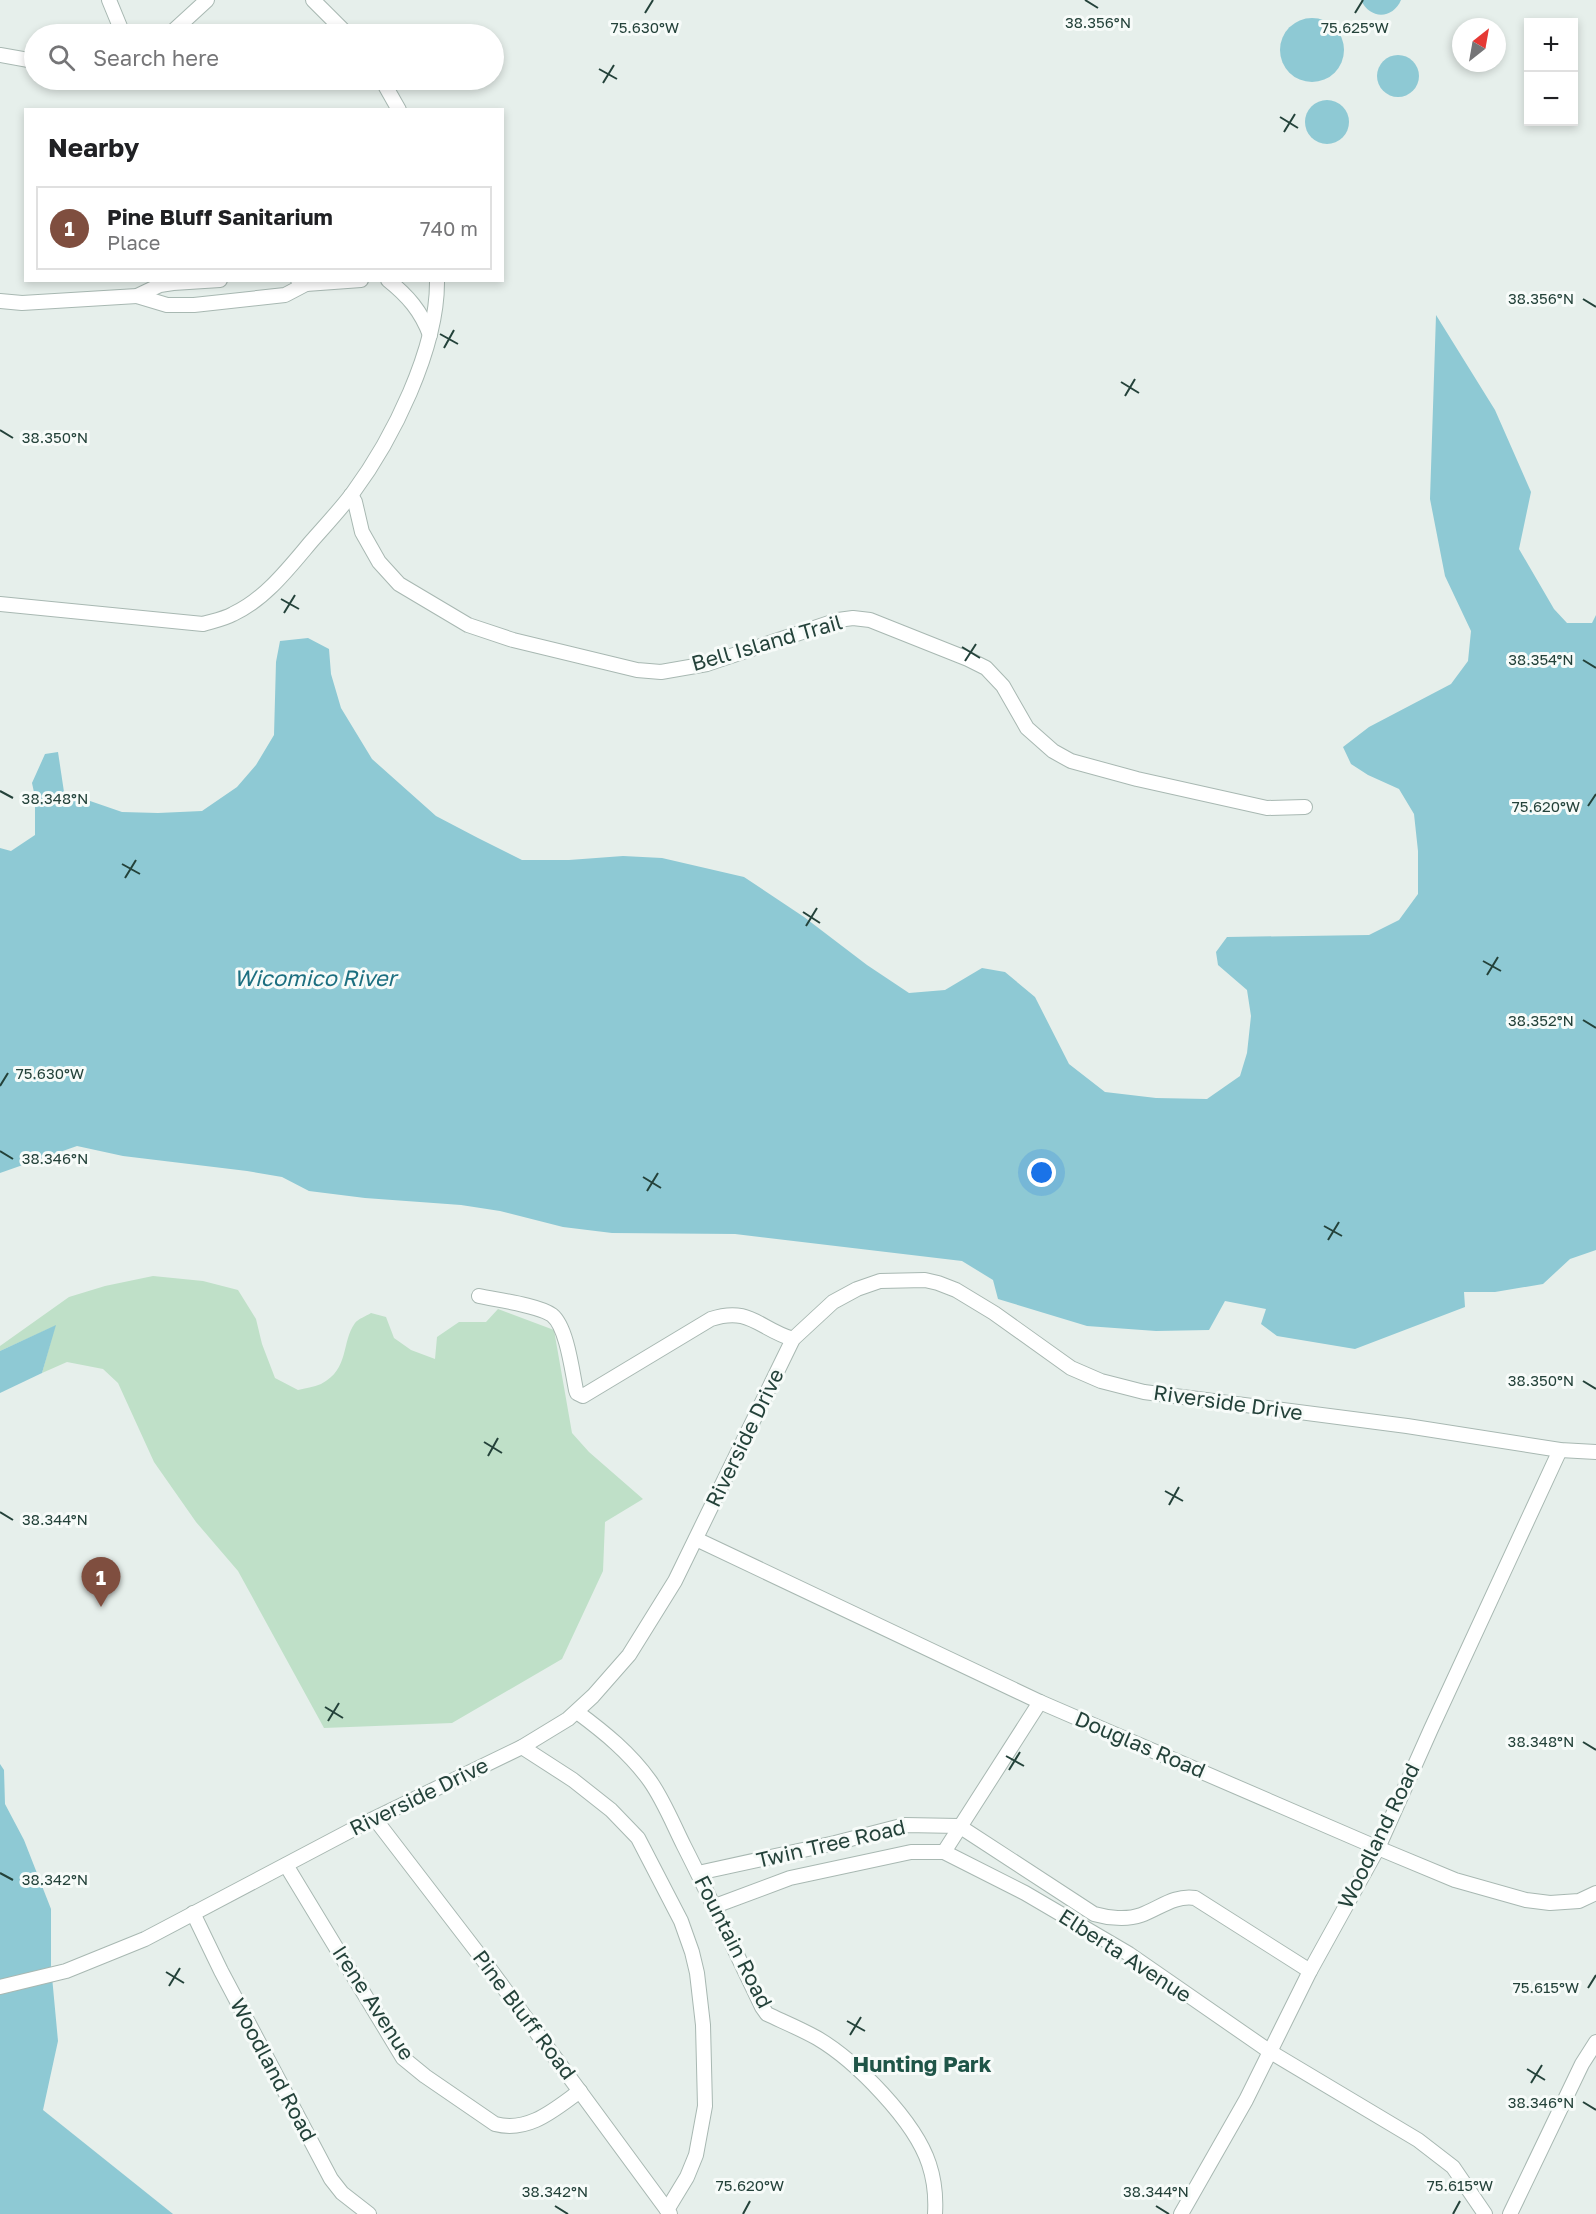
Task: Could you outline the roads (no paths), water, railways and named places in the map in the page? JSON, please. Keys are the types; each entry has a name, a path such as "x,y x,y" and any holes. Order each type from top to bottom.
{"street":[{"path":"109,0 119,24"},
{"path":"181,24 207,0"},
{"path":"313,0 336,24"},
{"path":"0,55 24,59"},
{"path":"388,90 398,108"},
{"path":"137,296 160,285 188,282"},
{"path":"0,301 22,303 137,296 166,304 194,305 285,295 302,282"},
{"path":"391,282 406,294 424,318 431,337"},
{"path":"0,604 203,624 235,614 269,587 351,495 378,454 408,396 431,337 437,282"},
{"name":"Bell Island Trail","path":"351,495 355,502 362,532 379,562 399,584 468,625 513,640 637,670 661,672 707,664 838,620 854,618 870,620 968,659 986,669 1003,686 1027,728 1053,751 1071,761 1137,779 1267,807 1305,807"},
{"name":"Riverside Drive","path":"0,1987 66,1971 128,1947 363,1824 522,1747 577,1712 629,1655 675,1581 793,1339 833,1302 857,1289 880,1281 925,1280 956,1290 994,1312 1071,1368 1101,1382 1144,1392 1407,1426 1560,1450 1596,1452"},
{"path":"480,1296 551,1315 563,1331 576,1390 580,1395 586,1394 711,1319 725,1314 739,1314 793,1339"},
{"name":"Woodland Road","path":"1181,2214 1241,2109 1310,1971 1378,1848 1560,1450"},
{"name":"Douglas Road","path":"696,1539 1040,1702 1455,1880 1526,1900 1565,1904 1579,1901 1596,1893"},
{"path":"944,1852 1040,1702"},
{"name":"Fountain Road","path":"577,1712 602,1730 622,1749 650,1782 663,1802 767,2014 818,2039 860,2070 908,2126 920,2144 928,2163 933,2181 935,2214"},
{"path":"522,1747 573,1780 611,1810 638,1838 681,1921 692,1952 697,1973 703,2025 705,2106 696,2155 687,2178 668,2212"},
{"name":"Pine Bluff Road","path":"375,1820 416,1870 668,2212"},
{"name":"Twin Tree Road","path":"698,1873 905,1825 959,1826"},
{"path":"959,1826 1094,1914 1104,1917 1133,1917 1183,1897 1195,1898 1310,1971"},
{"name":"Elberta Avenue","path":"714,1906 790,1878 911,1852 944,1852 1025,1893 1129,1954 1269,2051 1362,2105 1433,2151 1453,2168 1485,2214"},
{"name":"Irene Avenue","path":"286,1865 403,2058 425,2076 495,2124 504,2126 516,2126 541,2119 580,2091"},
{"name":"Woodland Road","path":"193,1913 221,1971 331,2179 342,2193 369,2214"},
{"path":"1510,2214 1582,2064 1596,2042"}],"water":[{"path":"1361,0 1401,0 1393,11 1381,15 1370,11"},
{"path":"1312,18 1330,24 1338,32 1344,50 1338,68 1330,76 1312,82 1294,76 1286,68 1280,50 1286,32 1294,24"},
{"path":"1398,55 1413,61 1419,76 1413,91 1398,97 1383,91 1377,76 1383,61"},
{"path":"1327,100 1343,106 1349,122 1343,138 1327,144 1311,138 1305,122 1311,106"},
{"name":"Wicomico River","path":"1436,315 1495,410 1531,492 1519,549 1554,609 1567,623 1592,623 1596,615 1596,1250 1570,1259 1543,1284 1495,1292 1464,1292 1465,1307 1355,1349 1277,1336 1261,1324 1266,1309 1225,1301 1209,1330 1156,1331 1087,1326 998,1299 993,1280 962,1261 735,1234 612,1233 563,1227 500,1211 461,1205 365,1198 309,1191 282,1177 123,1156 77,1146 0,1173 0,848 11,851 35,835 35,797 32,783 45,754 58,752 64,792 122,812 202,811 237,787 256,765 274,735 276,662 280,641 308,638 329,649 331,674 341,708 372,759 436,816 478,838 522,860 569,860 623,856 662,858 744,877 909,993 945,990 982,968 1005,972 1035,997 1069,1064 1105,1092 1156,1098 1207,1099 1240,1076 1247,1053 1251,1016 1247,990 1218,965 1216,952 1227,937 1369,935 1399,920 1418,894 1418,851 1414,814 1399,789 1368,775 1351,764 1343,747 1369,727 1451,684 1468,661 1471,631 1445,576 1430,499"},
{"path":"56,1325 42,1373 0,1393 0,1351"},
{"path":"0,1764 4,1770 5,1804 24,1840 51,1909 51,1966 58,2041 43,2110 173,2214 0,2214"}],"place":[{"name":"Pine Bluff Sanitarium","path":"101,1607"}],"district":[{"name":"Hunting Park","path":"922,2064"}]}
